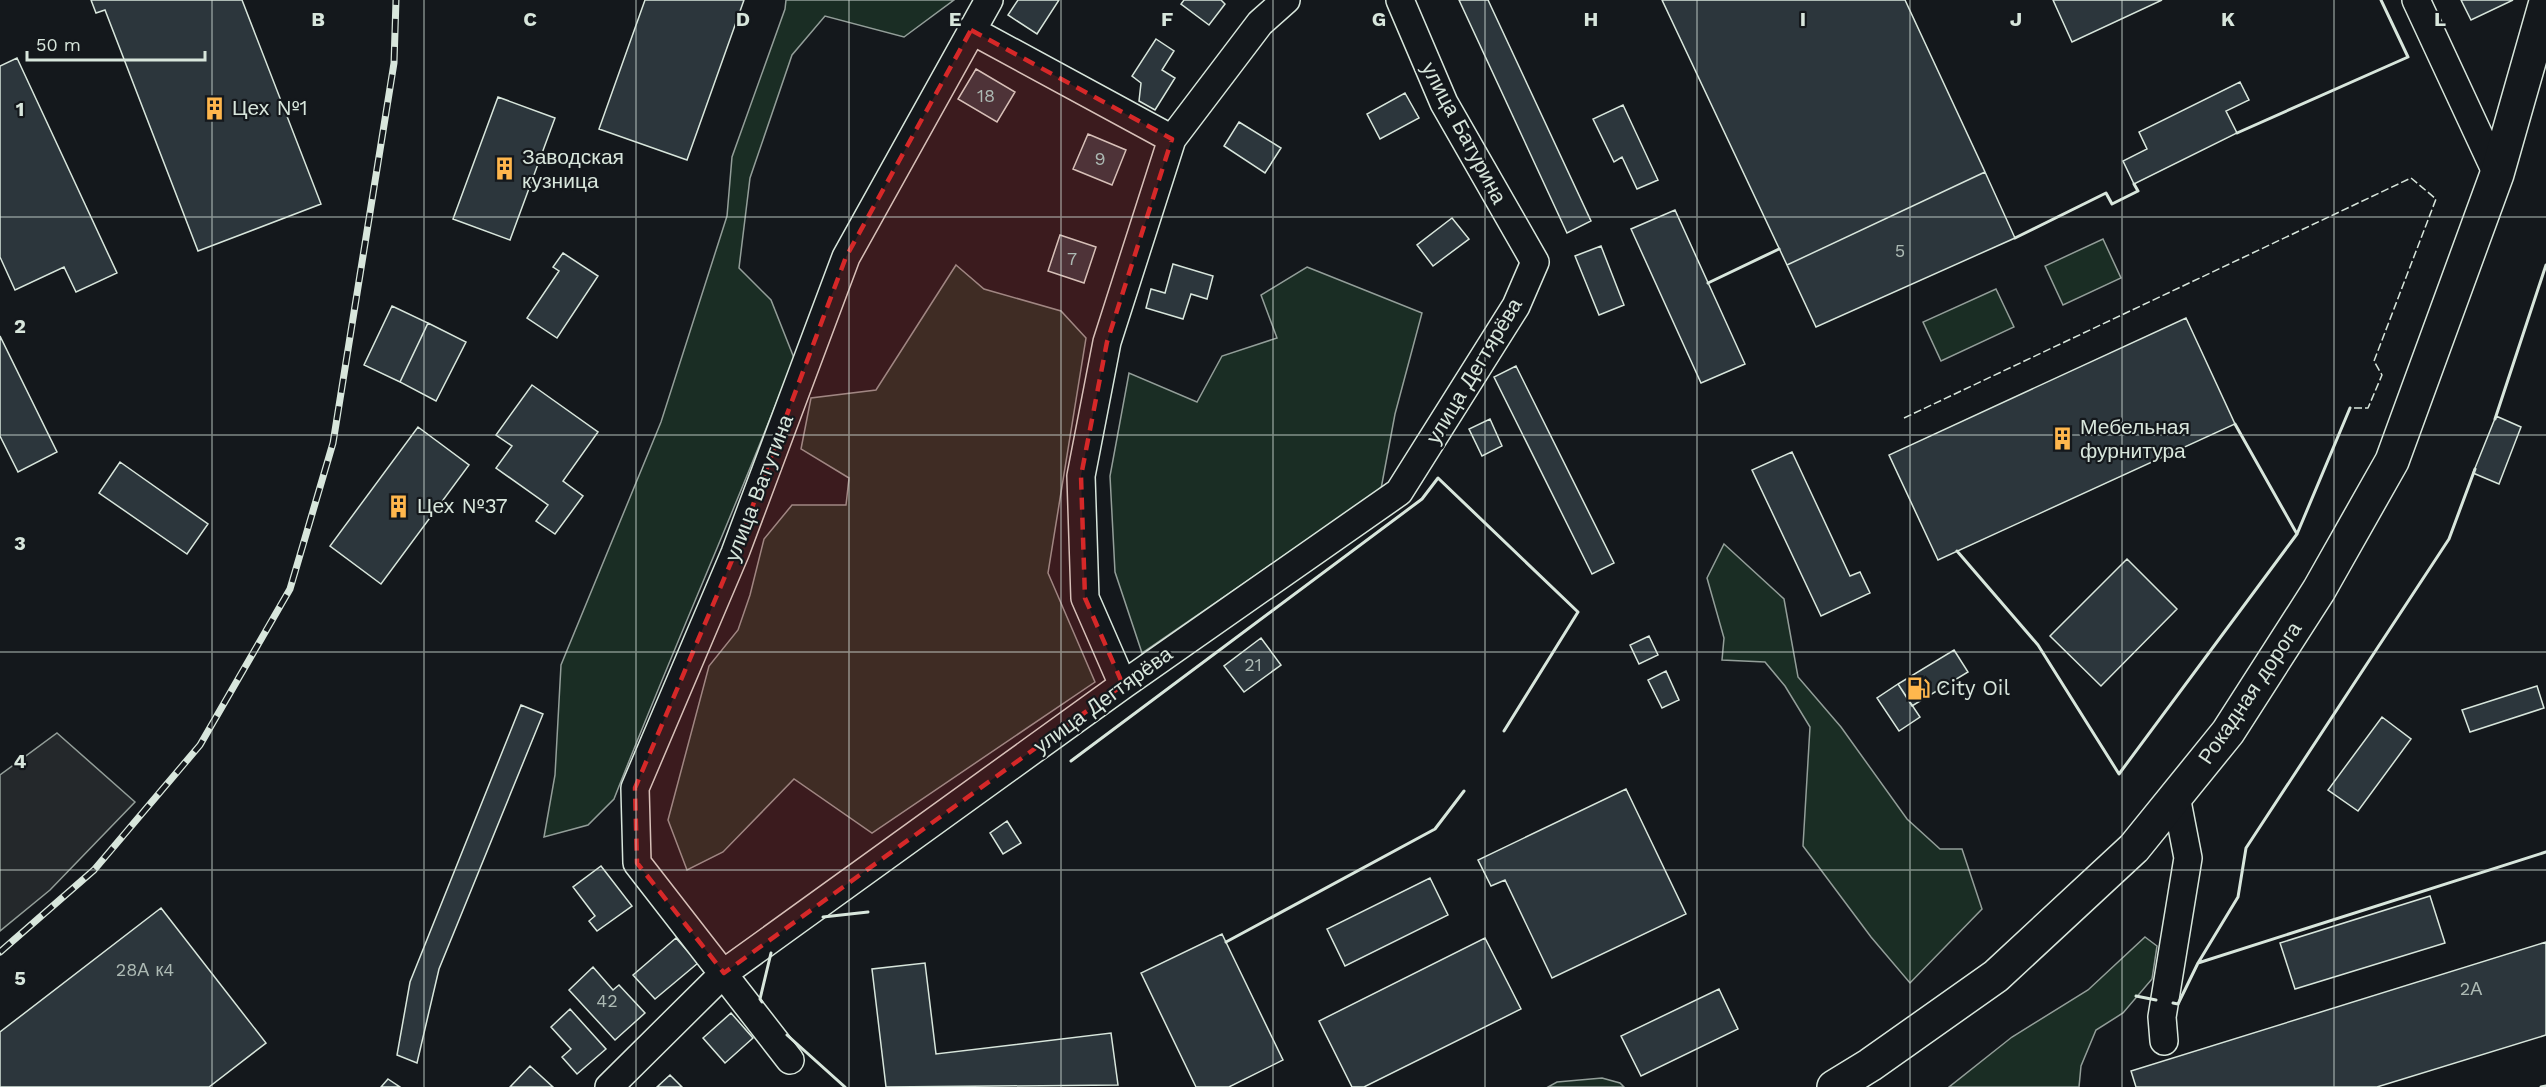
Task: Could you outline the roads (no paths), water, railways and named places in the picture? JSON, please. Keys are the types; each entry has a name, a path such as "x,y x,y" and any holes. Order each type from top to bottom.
{"main road":[{"name":"Рокадная дорога","path":"1834,1087 1870,1065 1996,976 2134,848 2229,732 2319,591 2392,461 2497,174 2546,2"}],"street":[{"name":"улица Ватутина","path":"790,1060 637,863 635,788 735,554 846,258 988,0"},
{"path":"1123,686 1085,598 1081,477 1107,342 1172,140 1260,23 1287,0"},
{"name":"улица Батурина","path":"1400,0 1444,103 1535,262"},
{"path":"2416,0 2497,174"},
{"path":"971,30 1172,140"},
{"name":"улица Дегтярёва","path":"609,1087 724,973 1123,686 1399,492 1515,306 1535,262"},
{"path":"2164,1041 2162,1017 2188,858 2176,796"}],"railway":[{"path":"0,952 94,870 200,745 290,589 333,443 394,63 396,0"}],"place":[{"name":"Цех №1","path":"214,108"},
{"name":"Заводская кузница","path":"504,169"},
{"name":"Мебельная фурнитура","path":"2062,439"},
{"name":"Цех №37","path":"399,506"},
{"name":"City Oil","path":"1918,688"}]}
